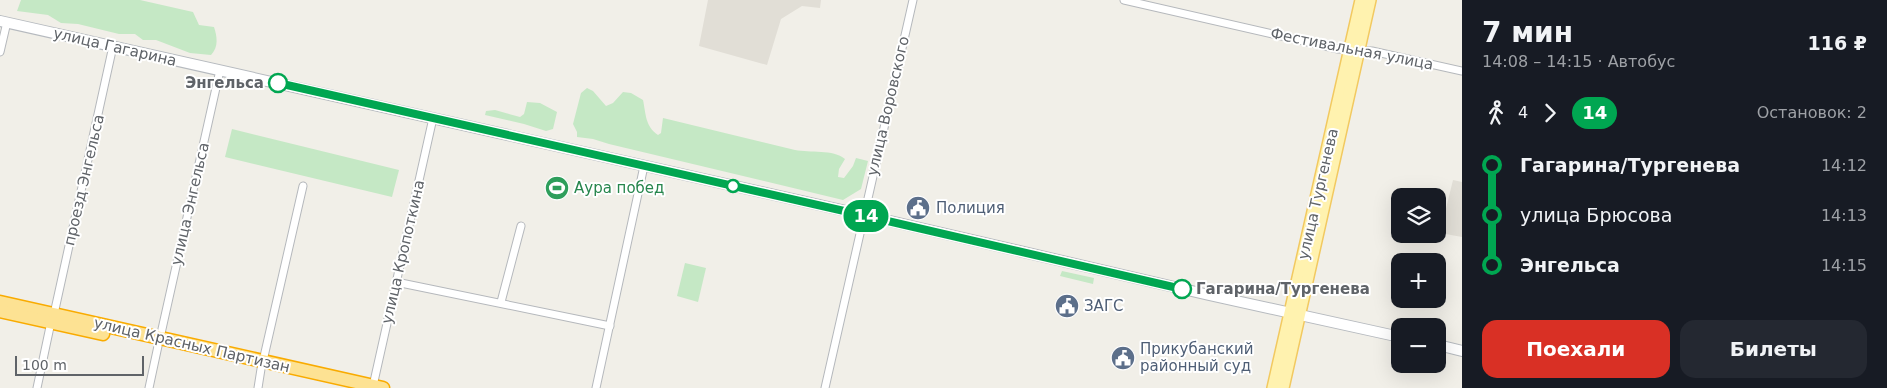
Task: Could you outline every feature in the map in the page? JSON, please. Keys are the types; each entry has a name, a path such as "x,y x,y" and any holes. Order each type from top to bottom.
{"highway":[{"name":"улица Красных Партизан","path":"0,302 52,318 262,365 378,387"},
{"name":"улица Красных Партизан","path":"0,311 52,318"},
{"name":"улица Красных Партизан","path":"262,365 346,388"}],"main road":[{"name":"улица Тургенева","path":"1354,51 1361,0"},
{"name":"улица Тургенева","path":"1283,388 1295,313 1354,51 1370,0"},
{"name":"улица Тургенева","path":"1273,388 1295,313"}],"street":[{"name":"улица Воровского","path":"825,388 913,0"},
{"name":"Фестивальная улица","path":"1124,0 1354,51 1372,51 1462,71"},
{"name":"улица Гагарина","path":"3,22 1391,335"},
{"path":"0,52 3,22"},
{"name":"проезд Энгельса","path":"37,388 113,46"},
{"name":"улица Энгельса","path":"149,388 220,70"},
{"name":"улица Кропоткина","path":"378,387 396,282 433,118"},
{"path":"596,388 644,166"},
{"path":"258,388 303,186"},
{"path":"501,302 521,226"},
{"path":"396,282 501,302 610,326"},
{"path":"1446,347 1462,351"}],"shaded area":[{"path":"708,0 821,0 820,8 802,6 781,19 767,65 699,46"},
{"path":"1453,180 1462,182 1462,237 1446,234 1446,209"}],"green space":[{"path":"21,0 140,0 193,12 199,25 214,27 216,45 211,55 190,53 156,40 143,40 135,34 119,34 78,24 61,23 48,15 17,11"},
{"path":"587,88 593,91 606,106 613,103 623,92 631,93 643,100 648,124 658,135 661,133 663,118 795,150 834,154 845,159 839,169 838,177 844,178 853,166 856,158 868,161 861,189 843,200 593,139 577,137 573,124 581,93"},
{"path":"527,102 540,103 557,112 553,129 546,131 485,115 486,111 495,110 520,117 524,114"},
{"path":"232,129 399,170 392,197 225,157"},
{"path":"685,263 706,268 698,302 677,296"},
{"path":"1062,271 1094,278 1093,284 1060,276"}],"bus line":[{"name":"14","path":"278,83 1182,289"}],"place":[{"name":"Энгельса","path":"278,83"},
{"name":"Аура побед","path":"557,188"},
{"name":"Полиция","path":"918,208"},
{"name":"Гагарина/Тургенева","path":"1182,289"},
{"name":"ЗАГС","path":"1067,306"},
{"name":"Прикубанский районный суд","path":"1123,358"}]}
